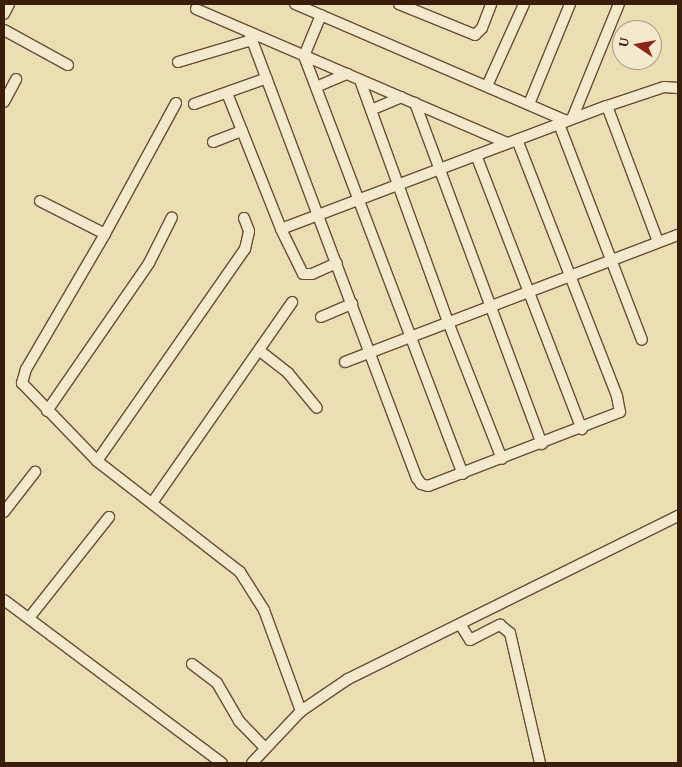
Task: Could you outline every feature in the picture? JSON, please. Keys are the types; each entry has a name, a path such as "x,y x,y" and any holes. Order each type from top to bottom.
{"street":[{"path":"4,14 9,4"},
{"path":"295,4 566,121"},
{"path":"399,4 475,35 482,28 491,4"},
{"path":"487,86 524,4"},
{"path":"529,104 570,4"},
{"path":"619,4 566,121 611,260 642,340"},
{"path":"196,9 250,36 304,56 512,142 569,276 620,408 617,415 436,485 421,484 250,36"},
{"path":"321,15 304,56 462,474"},
{"path":"4,30 68,65"},
{"path":"178,62 250,36"},
{"path":"316,87 347,74"},
{"path":"194,104 266,78"},
{"path":"4,102 16,79"},
{"path":"360,80 448,322 502,459"},
{"path":"280,229 607,106 664,87 678,88"},
{"path":"227,93 280,229 303,274 312,274 337,263"},
{"path":"370,110 401,97"},
{"path":"176,103 105,234 23,375 24,388 97,461 224,556 252,587 264,610 301,711"},
{"path":"415,103 489,307 542,444"},
{"path":"607,106 658,242"},
{"path":"212,142 242,131"},
{"path":"476,155 582,429"},
{"path":"40,202 105,234"},
{"path":"47,411 149,263 172,218"},
{"path":"97,461 245,249 249,231 244,218"},
{"path":"345,362 678,234"},
{"path":"152,503 260,351 292,302"},
{"path":"321,317 352,304"},
{"path":"260,351 288,373 317,408"},
{"path":"4,512 35,472"},
{"path":"252,763 260,742 280,731 301,711 348,679 678,516"},
{"path":"29,618 109,518"},
{"path":"4,600 222,763"},
{"path":"460,624 470,640 500,625 510,633 540,763"},
{"path":"192,664 222,688 238,721 260,742"}]}
